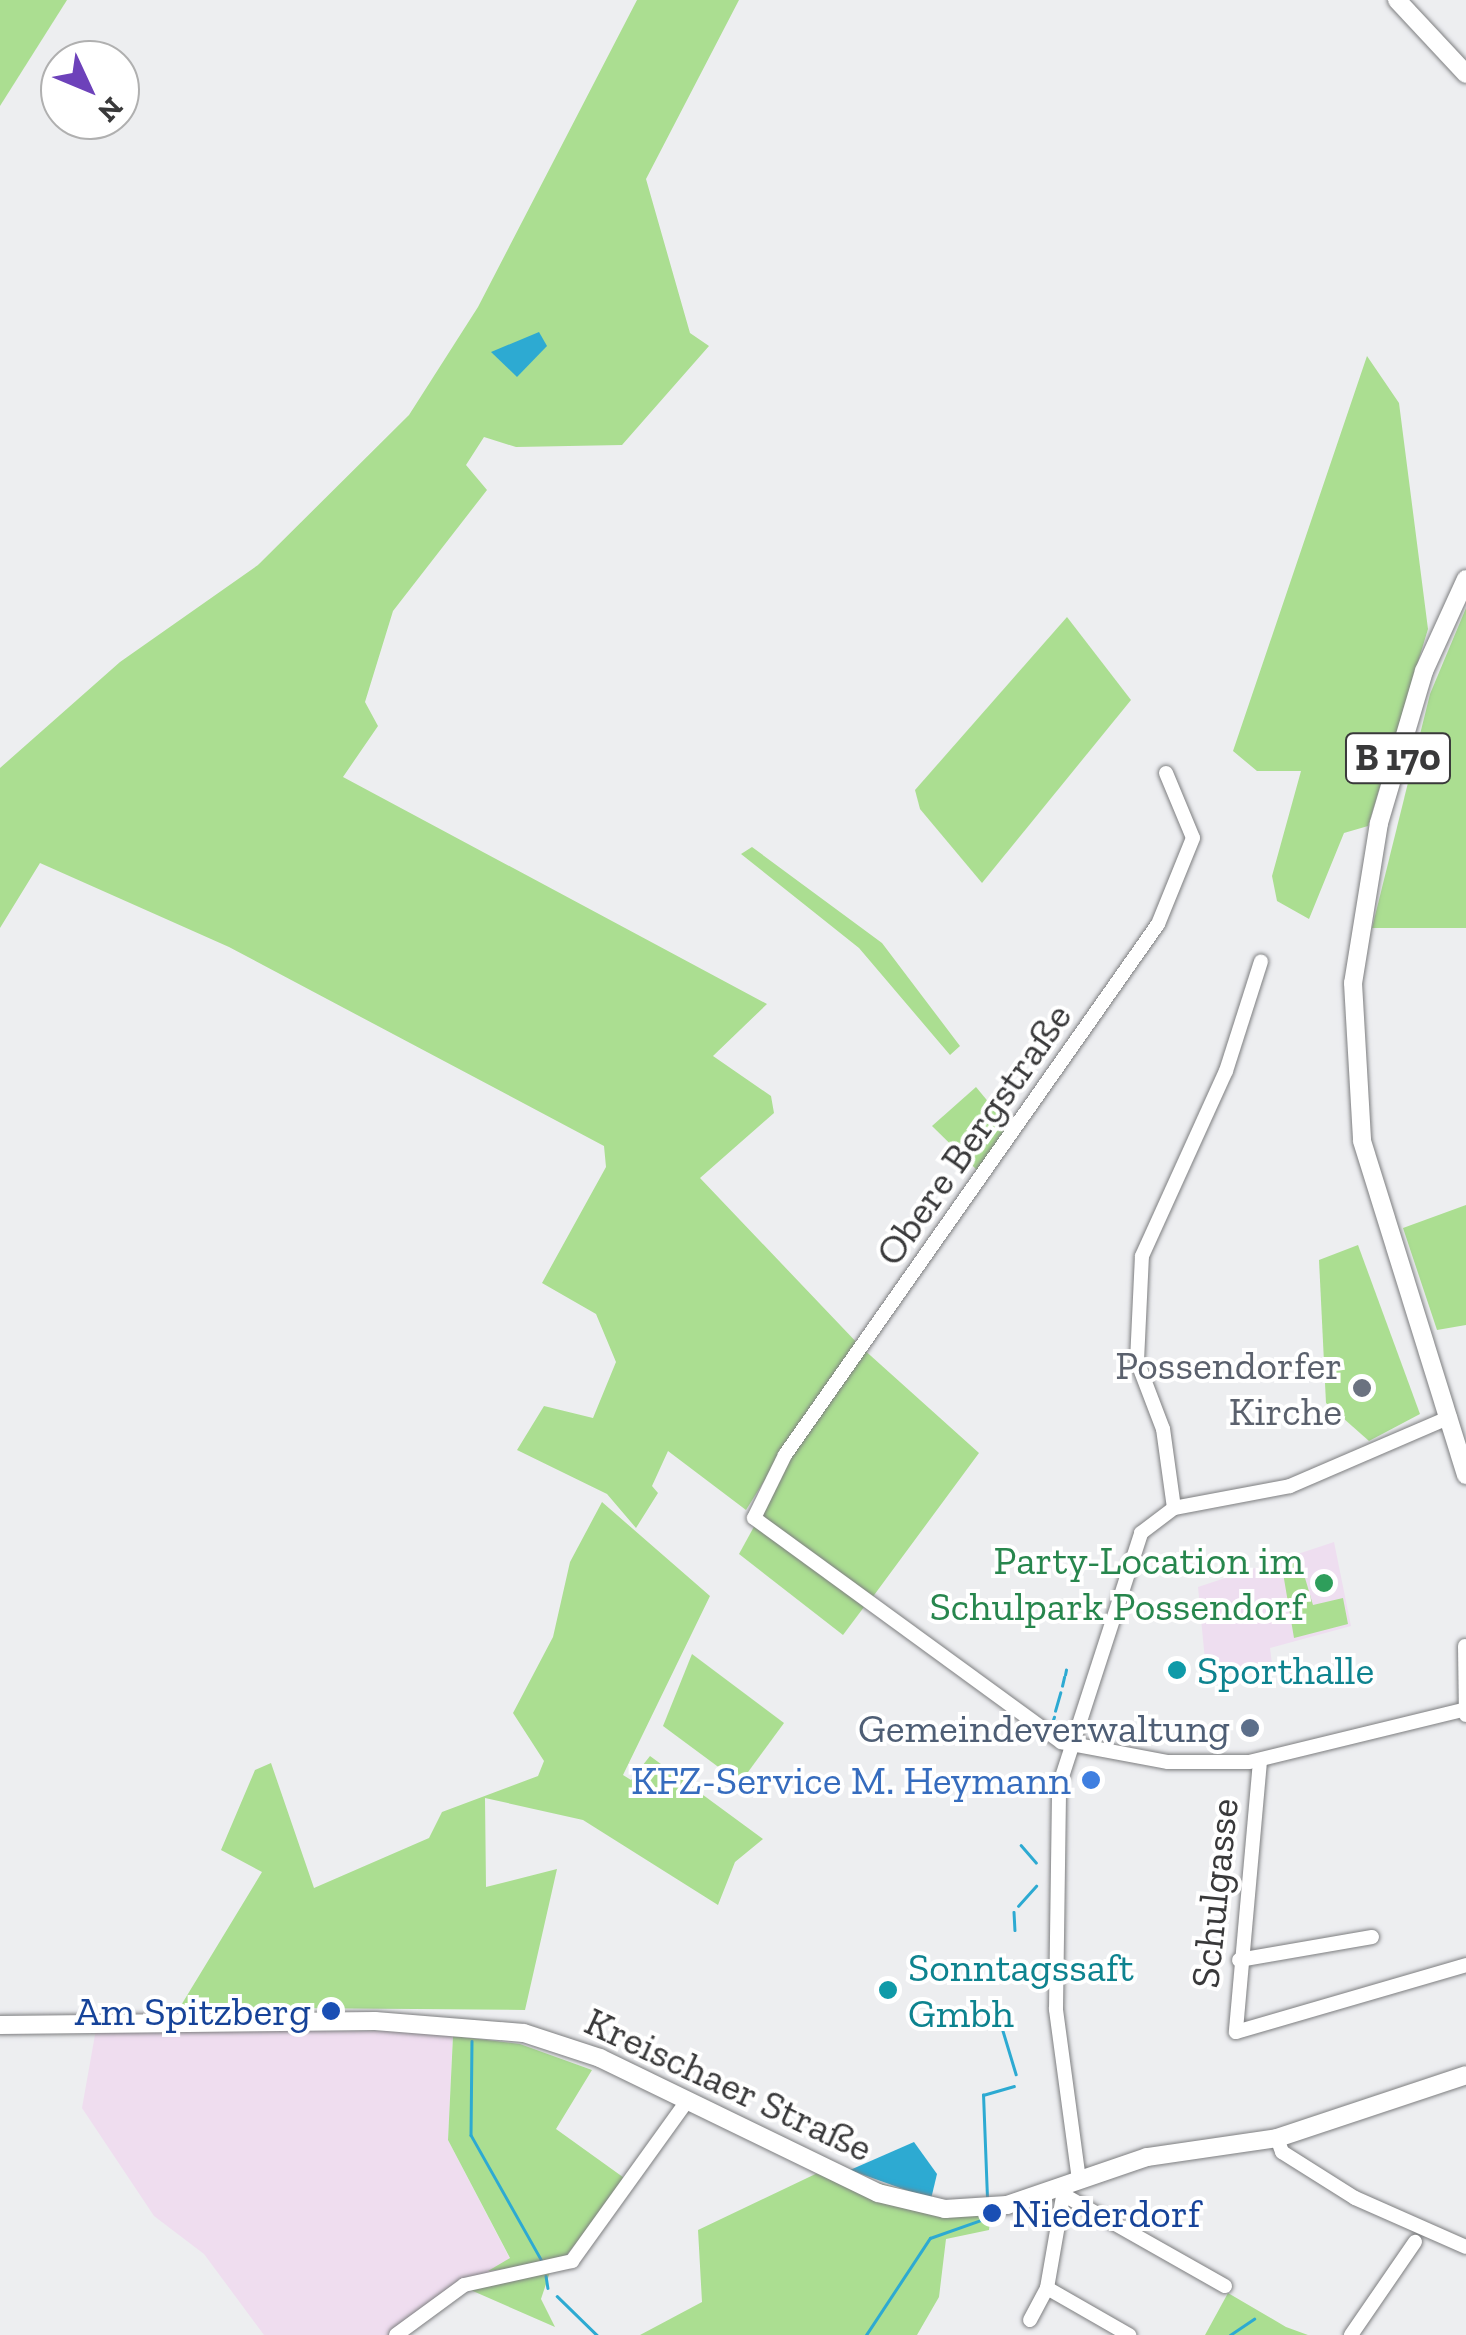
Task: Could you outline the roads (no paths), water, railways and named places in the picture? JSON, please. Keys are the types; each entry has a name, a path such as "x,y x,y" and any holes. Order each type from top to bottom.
{"main road":[{"path":"1397,0 1466,74"},
{"name":"B 170","path":"1466,580 1424,671 1379,822 1356,945 1355,1092 1368,1162 1466,1476"},
{"name":"Kreischaer Straße","path":"0,2024 462,2022 557,2042 878,2193 945,2209 1007,2204 1069,2187 1146,2157 1276,2138 1466,2075"}],"street":[{"name":"Obere Bergstraße","path":"1067,1744 754,1518 785,1455 1158,924 1193,838 1166,773"},
{"path":"1174,1508 1163,1429 1137,1360 1142,1256 1220,1088 1261,961"},
{"path":"1030,2320 1047,2288 1069,2187 1056,2009 1067,1744 1132,1551 1148,1523 1174,1508 1290,1486 1450,1417"},
{"path":"1067,1744 1168,1762 1260,1761 1466,1712 1466,1646"},
{"name":"Schulgasse","path":"1260,1761 1239,1960 1236,2032 1466,1966"},
{"path":"1239,1960 1372,1937"},
{"path":"396,2335 464,2285 572,2261 687,2101"},
{"path":"1276,2138 1282,2152 1355,2198 1466,2247"},
{"path":"1069,2187 1226,2286"},
{"path":"1351,2335 1415,2242"},
{"path":"1047,2288 1129,2335"}],"water":[{"path":"539,332 547,346 517,377 491,352"},
{"path":"914,2142 937,2174 931,2199 850,2170"}],"waterway":[{"path":"1065,1675 1066,1670"},
{"path":"1062,1686 1064,1677"},
{"path":"1055,1711 1060,1693"},
{"path":"1021,1845 1036,1862"},
{"path":"1018,1906 1036,1886"},
{"path":"1014,1912 1015,1930"},
{"path":"997,2011 1016,2074"},
{"path":"472,2041 471,2135 542,2261"},
{"path":"987,2198 983,2095 1014,2086"},
{"path":"866,2335 930,2238 984,2219"},
{"path":"546,2276 548,2288"},
{"path":"557,2296 597,2335"},
{"path":"1230,2335 1254,2319"}],"place":[{"name":"Possendorfer Kirche","path":"1362,1388"},
{"name":"Party-Location im Schulpark Possendorf","path":"1324,1583"},
{"name":"Sporthalle","path":"1177,1670"},
{"name":"Gemeindeverwaltung","path":"1250,1728"},
{"name":"KFZ-Service M. Heymann","path":"1091,1780"},
{"name":"Sonntagssaft Gmbh","path":"888,1990"},
{"name":"Am Spitzberg","path":"331,2011"},
{"name":"Niederdorf","path":"992,2213"}]}
